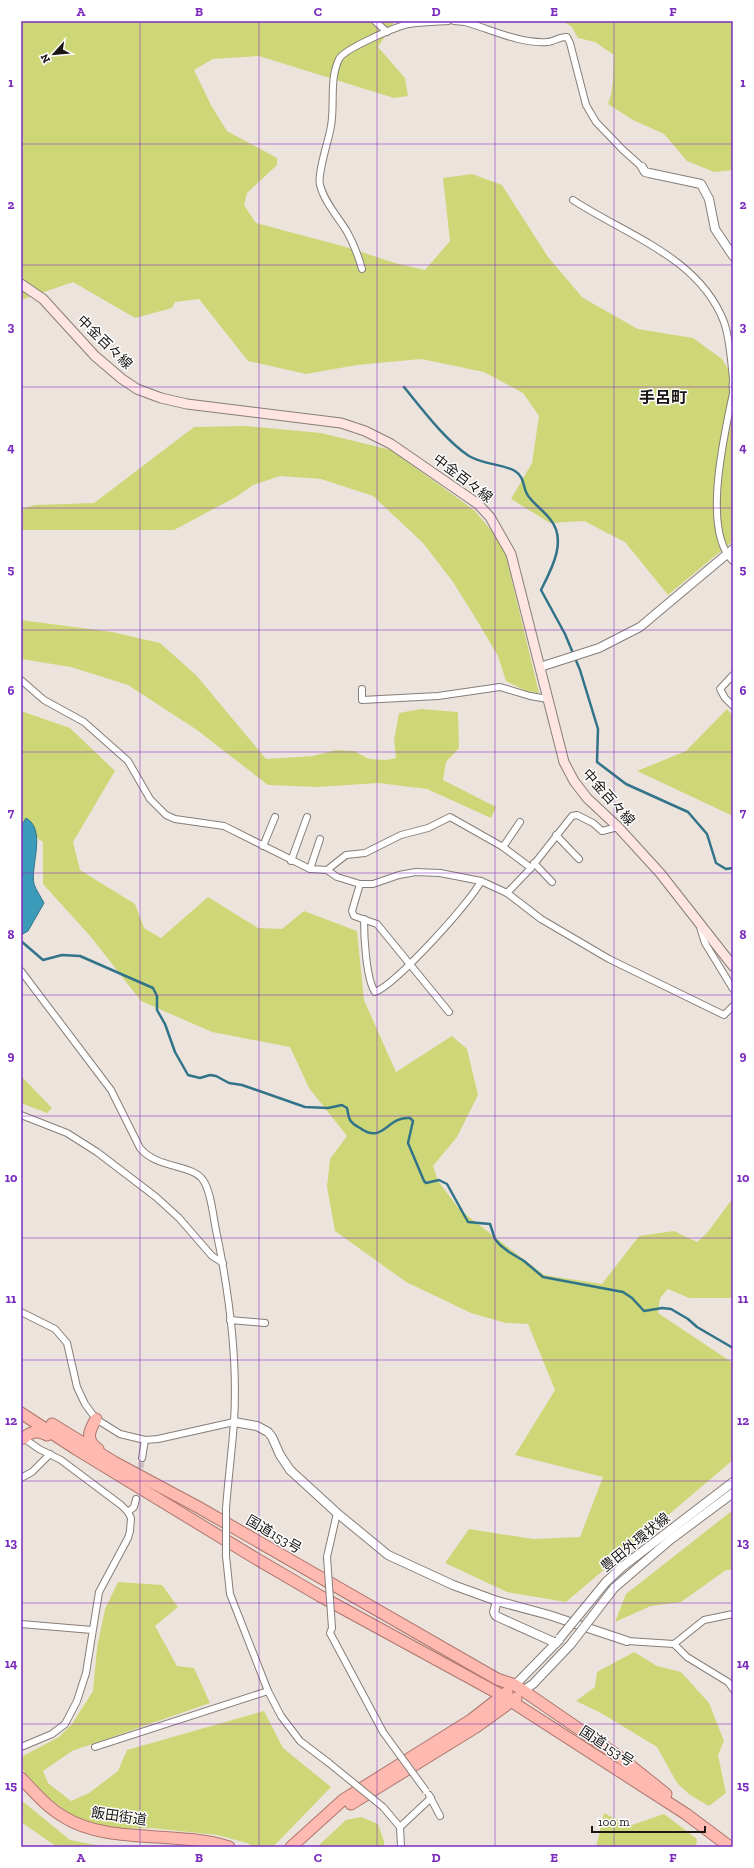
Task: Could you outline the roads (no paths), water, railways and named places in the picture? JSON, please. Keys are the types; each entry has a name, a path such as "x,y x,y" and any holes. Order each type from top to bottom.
{"highway":[{"name":"国道153号","path":"21,1404 41,1418 136,1474 198,1507 405,1624 497,1679 519,1688 621,1758 670,1798 686,1814"},
{"name":"国道153号","path":"21,1413 76,1449 320,1596 507,1699 686,1814 730,1847"},
{"path":"41,1418 73,1432 82,1430 96,1419"},
{"path":"96,1419 89,1433 89,1438 93,1446 136,1474"},
{"path":"22,1437 38,1431 76,1449"},
{"path":"300,1847 325,1824 352,1803 454,1741 519,1688"},
{"path":"291,1847 344,1800 507,1699"},
{"name":"飯田街道","path":"21,1778 51,1809 65,1818 90,1829 113,1833 199,1839 229,1847"}],"main road":[{"name":"中金百々線","path":"21,284 43,299 95,356 122,379 137,389 161,398 188,404 341,423 365,431 391,444 478,504 498,528 511,554 564,762 574,781 587,798 618,827 660,873 733,966"}],"street":[{"path":"375,21 387,32"},
{"path":"362,269 354,246 319,185 320,170 331,126 333,84 340,58 347,52 387,32 408,24 448,21"},
{"path":"454,21 465,22 526,41 547,42 563,36 567,37 570,42 586,105 596,122 649,174 701,184 709,199 715,229 733,256"},
{"path":"573,200 670,256 696,280 713,299 724,323 728,340 733,392 718,470 719,532 726,554 733,561"},
{"path":"540,667 599,648 640,627 733,548"},
{"path":"733,675 720,689 725,698 733,706"},
{"path":"21,680 44,700 84,722 128,761 150,799 166,815 175,819 224,826 291,861 310,869 326,870 337,877 360,884 373,884 399,875 416,872 446,874 481,882 506,893 541,919 609,959 724,1015 733,1006"},
{"path":"362,689 362,700 438,696 500,687 530,696 548,699"},
{"path":"506,893 532,866 572,816 577,815 593,823 602,831 618,827"},
{"path":"263,846 275,816"},
{"path":"291,861 307,817"},
{"path":"326,870 346,855 365,852 401,835 428,828 450,817 503,847 532,866 552,882"},
{"path":"503,847 520,822"},
{"path":"556,836 579,859"},
{"path":"310,869 320,839"},
{"path":"364,919 368,965 375,992 409,964 456,916 481,882"},
{"path":"360,884 352,911 354,916 376,922 449,1012"},
{"path":"698,922 705,943 733,989"},
{"path":"21,971 111,1090 145,1155 157,1162 196,1173 204,1180 207,1186 226,1278 234,1387 234,1422 226,1510 226,1556 230,1594 240,1625 268,1692 281,1716 300,1741 383,1807 400,1827 401,1847"},
{"path":"21,1115 67,1133 87,1145 156,1197 179,1218 212,1256 223,1263"},
{"path":"21,1312 55,1329 67,1343 78,1392 84,1404 96,1419 120,1434 145,1440 158,1439 234,1422 257,1426 268,1432 272,1437 280,1455 290,1470 337,1513 388,1555 453,1585 497,1601 549,1615 627,1641 674,1644 687,1657 728,1682 733,1689"},
{"path":"230,1320 265,1323"},
{"path":"21,1747 52,1734 65,1724 77,1701 86,1673 99,1592 128,1538 131,1525 128,1512 74,1469 22,1437"},
{"path":"142,1458 145,1440"},
{"path":"21,1478 32,1472 50,1454"},
{"path":"709,1500 733,1477"},
{"name":"豊田外環状線","path":"519,1688 606,1582 622,1567 733,1482"},
{"name":"豊田外環状線","path":"519,1688 533,1684 571,1644 614,1588 670,1540 733,1493"},
{"path":"128,1512 134,1507 136,1498"},
{"path":"337,1513 327,1557 332,1628 330,1633 383,1732 431,1798 440,1816"},
{"path":"497,1601 494,1612 496,1616 558,1640"},
{"path":"674,1644 704,1620 733,1614"},
{"path":"21,1624 92,1630"},
{"path":"95,1747 268,1692"},
{"path":"400,1827 431,1798"}],"water":[{"path":"26,818 36,831 37,839 33,876 34,884 44,903 28,931 21,935 21,826"}],"waterway":[{"path":"404,387 435,424 460,450 480,461 509,468 515,471 521,477 527,494 548,516 555,527 558,536 556,555 541,590 565,634 580,670 598,729 597,762 626,784 688,812 707,834 716,863 726,869 733,868"},
{"path":"21,941 43,960 62,955 80,956 153,988 157,996 157,1010 165,1024 175,1052 188,1075 200,1078 210,1075 216,1076 229,1083 242,1085 305,1107 328,1108 342,1105 347,1108 349,1118 352,1122 368,1132 380,1132 396,1121 410,1118 413,1121 408,1143 424,1181 426,1183 439,1180 447,1184 468,1222 490,1224 495,1239 500,1245 524,1261 543,1277 623,1292 632,1298 644,1311 662,1308 671,1309 688,1319 697,1327 733,1348"}],"tunnel":[{"path":"139,1477 142,1458"}],"district":[{"name":"手呂町","path":"663,397"}]}
